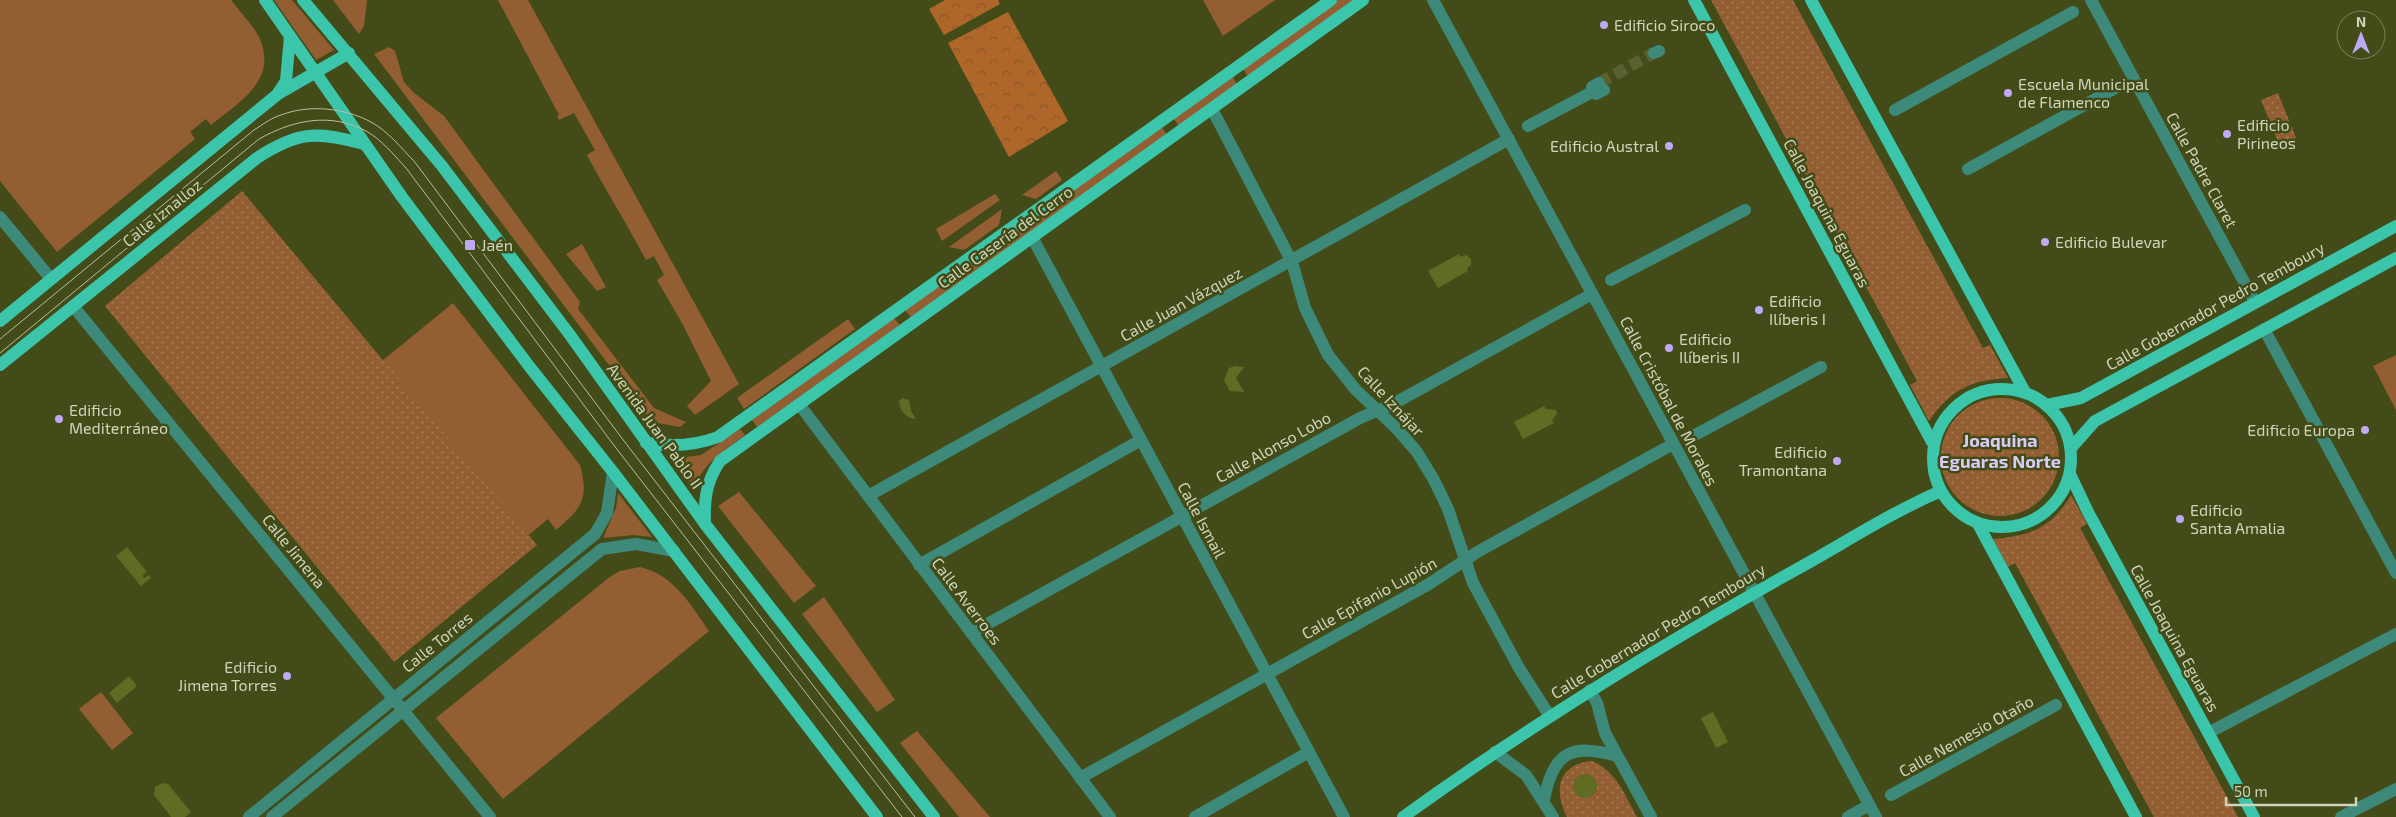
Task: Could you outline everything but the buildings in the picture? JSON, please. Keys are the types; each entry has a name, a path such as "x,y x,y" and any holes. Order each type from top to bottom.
{"main road":[{"path":"264,0 364,144 529,366 614,472 878,817"},
{"name":"Avenida Juan Pablo II","path":"303,0 442,166 570,335 705,524 934,817"},
{"name":"Calle Casería del Cerro","path":"646,443 661,446 691,445 718,437 1331,0"},
{"name":"Calle Casería del Cerro","path":"705,524 704,496 711,474 720,461 1364,0"},
{"name":"Calle Joaquina Eguaras","path":"1694,0 1932,442"},
{"path":"1811,0 2025,392"},
{"name":"Calle Iznalloz","path":"278,94 286,81 290,36"},
{"path":"316,73 350,54"},
{"name":"Calle Iznalloz","path":"0,321 278,94 316,73"},
{"name":"Calle Iznalloz","path":"0,365 257,158 275,146 295,138 315,135 332,136 364,144"},
{"name":"Calle Gobernador Pedro Temboury","path":"2047,405 2081,398 2396,226"},
{"path":"2071,448 2095,421 2396,258"},
{"path":"2006,389 2025,392 2047,405 2062,426 2071,448 2070,474 2063,495 2050,510 2035,521 2017,527 1997,528 1978,524 1958,510 1941,491 1934,468 1932,442 1940,425 1951,410 1967,397 1985,391 2006,389"},
{"name":"Calle Joaquina Eguaras","path":"2070,474 2088,512 2254,817"},
{"name":"Calle Gobernador Pedro Temboury","path":"1403,817 1549,715 1590,690 1754,593 1941,491"},
{"path":"1978,524 2136,817"}],"street":[{"name":"Calle Cristóbal de Morales","path":"1433,0 1876,817"},
{"name":"Calle Padre Claret","path":"2090,0 2255,302"},
{"path":"1895,110 2073,12"},
{"path":"1968,169 2118,87"},
{"path":"1528,126 1599,88"},
{"name":"Calle Iznájar","path":"1212,109 1292,262 1305,308 1328,355 1356,390 1378,410 1416,452 1434,480 1448,509 1464,562 1473,583 1514,660 1549,715"},
{"name":"Calle Juan Vázquez","path":"868,496 1509,140"},
{"path":"1611,280 1745,210"},
{"path":"0,217 51,279"},
{"name":"Calle Ismail","path":"1032,237 1344,817"},
{"name":"Calle Alonso Lobo","path":"971,633 1360,418 1393,404 1592,294"},
{"name":"Calle Jimena","path":"73,306 490,817"},
{"path":"2264,329 2396,573"},
{"path":"1695,435 1821,367"},
{"name":"Calle Averroes","path":"799,404 1110,817"},
{"path":"920,564 1140,440"},
{"name":"Calle Epifanio Lupión","path":"1080,778 1429,584 1479,551 1673,444"},
{"name":"Calle Torres","path":"249,817 595,534 606,512 614,472"},
{"name":"Calle Torres","path":"272,817 602,550 636,544 674,551"},
{"path":"2208,733 2396,634"},
{"path":"1590,690 1597,703 1605,732 1651,817"},
{"name":"Calle Nemesio Otaño","path":"1891,796 2056,705"},
{"path":"1544,800 1548,778 1556,763 1567,755 1579,750 1597,750 1618,756"},
{"path":"1194,817 1309,752"},
{"path":"1495,752 1526,775 1544,800 1553,817"},
{"path":"2341,817 2396,789"},
{"path":"1848,817 1869,805"}],"shaded area":[{"path":"0,0 231,0 259,37 264,52 264,66 260,78 253,88 233,108 211,125 206,119 190,132 195,139 57,252 0,181"},
{"path":"274,0 292,0 334,50 316,60"},
{"path":"333,0 367,0 364,26 359,34"},
{"path":"498,0 528,0 739,384 695,415 687,406 711,381 682,323 657,280 664,275 654,256 646,260 594,168 587,155 595,150 574,113 559,120 557,116 559,115"},
{"path":"1203,0 1275,0 1223,36"},
{"path":"1338,0 1355,0 1248,77 1243,68"},
{"path":"1711,0 1793,0 1983,348 1990,345 2008,378 1983,381 1962,389 1945,401 1929,421 1910,385 1917,381"},
{"path":"389,47 395,51 404,82 413,92 444,116 580,302 578,309 654,408 686,422 680,427 652,422 374,54"},
{"path":"1232,76 1237,84 1179,126 1173,118"},
{"path":"2278,93 2296,138 2279,144 2261,100"},
{"path":"1161,126 1167,135 911,317 905,310"},
{"path":"1056,171 1062,180 1036,199 1022,195"},
{"path":"242,191 537,545 394,662 105,306"},
{"path":"995,194 1000,200 942,241 936,229"},
{"path":"249,200 382,361 453,303 580,465 584,486 583,495 581,502 572,515 556,530 548,519 473,581"},
{"path":"1002,209 999,225 964,250 949,247"},
{"path":"582,244 606,287 597,291 566,254"},
{"path":"1459,254 1460,257 1466,255 1471,259 1471,265 1467,268 1468,271 1438,288 1428,271"},
{"path":"894,318 900,325 757,427 752,420"},
{"path":"848,319 855,329 744,409 737,398"},
{"path":"2396,355 2396,410 2373,366"},
{"path":"1235,366 1244,367 1236,378 1244,392 1230,391 1224,380 1229,368"},
{"path":"902,398 909,400 911,411 916,419 907,416 902,411 899,401"},
{"path":"2000,398 2012,399 2023,403 2042,415 2054,434 2058,445 2058,469 2054,480 2042,499 2023,511 2012,515 2000,516 1988,515 1977,511 1958,499 1946,480 1942,469 1941,457 1942,445 1946,434 1958,415 1977,403 1988,399"},
{"path":"1544,406 1546,409 1556,410 1557,414 1552,420 1554,423 1523,439 1514,422"},
{"path":"740,429 745,435 708,465 694,489 672,459 701,455"},
{"path":"739,492 816,586 794,603 718,506"},
{"path":"618,493 652,537 634,535 603,538 616,508"},
{"path":"2071,495 2087,524 2080,528 2238,817 2154,817 2015,563 2008,567 1993,539 2018,536 2048,523 2064,506"},
{"path":"127,547 147,572 142,576 144,578 149,575 151,578 141,586 116,556"},
{"path":"640,567 652,571 672,584 688,601 709,631 503,799 436,718 611,576 620,571"},
{"path":"824,597 895,700 877,712 802,614"},
{"path":"129,676 137,686 117,703 109,693"},
{"path":"101,692 133,733 112,750 79,709"},
{"path":"1713,712 1728,742 1716,748 1701,718"},
{"path":"917,731 990,817 959,817 900,743"},
{"path":"1592,761 1614,777 1637,817 1567,817 1560,797 1560,788 1565,773 1581,763"},
{"path":"1585,774 1590,775 1596,781 1596,791 1590,797 1585,798 1580,797 1574,791 1573,786 1574,781 1580,775"},
{"path":"162,783 168,784 191,812 185,817 171,817 154,795 155,787"}],"green space":[{"path":"945,0 998,0 1000,4 944,35 929,9"},
{"path":"1008,12 1068,121 1009,157 948,43"}],"tunnel":[{"path":"1599,83 1654,53"}],"tram line":[{"path":"0,339 254,130 270,120 277,116 303,109 327,109 350,113 371,122 389,135 414,161 624,441 915,817"},
{"path":"0,353 259,139 272,132 298,123 325,120 352,125 366,131 383,143 406,168 616,448 902,817"}],"place":[{"name":"Edificio Siroco","path":"1604,25"},
{"name":"Escuela Municipal de Flamenco","path":"2008,93"},
{"name":"Edificio Pirineos","path":"2227,134"},
{"name":"Edificio Austral","path":"1669,146"},
{"name":"Edificio Bulevar","path":"2045,242"},
{"name":"Jaén","path":"470,245"},
{"name":"Edificio Ilíberis I","path":"1759,310"},
{"name":"Edificio Ilíberis II","path":"1669,348"},
{"name":"Edificio Mediterráneo","path":"59,419"},
{"name":"Edificio Europa","path":"2365,430"},
{"name":"Edificio Tramontana","path":"1837,461"},
{"name":"Edificio Santa Amalia","path":"2180,519"},
{"name":"Edificio Jimena Torres","path":"287,676"}],"district":[{"name":"Joaquina Eguaras Norte","path":"2000,451"}]}
